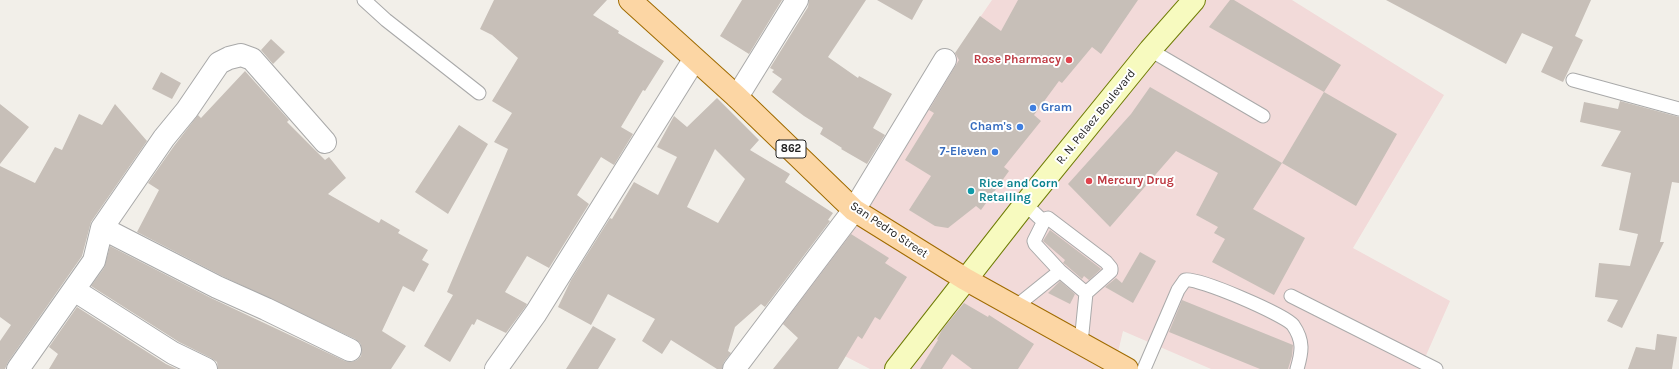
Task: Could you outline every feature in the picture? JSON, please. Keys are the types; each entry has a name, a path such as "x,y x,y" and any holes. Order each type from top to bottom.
{"main road":[{"name":"San Pedro Street","path":"630,0 694,60 737,97 854,210 1014,308 1127,369"},
{"name":"R. N. Pelaez Boulevard","path":"896,369 1025,204 1150,50 1194,0"}],"street":[{"path":"737,97 797,0"},
{"path":"18,369 94,262 102,228 164,138 187,110 219,63 229,58 241,55 252,59 325,142"},
{"path":"496,369 536,313 694,60"},
{"path":"734,369 854,210 945,60"},
{"path":"102,228 217,287 350,350"},
{"path":"74,290 174,353 206,369"}],"lane":[{"path":"364,0 386,20 479,93"},
{"path":"1150,50 1263,116"},
{"path":"1573,80 1679,109"},
{"path":"1025,204 1044,222"},
{"path":"1081,343 1086,293 1108,275 1111,268 1106,262 1048,218 1045,219 1034,241 1035,244 1060,271 1086,293"},
{"path":"1014,308 1060,271"},
{"path":"1144,369 1178,290 1185,280 1189,279 1204,283 1247,301 1292,324 1302,347 1297,369"},
{"path":"1291,296 1436,369"}],"shaded area":[{"path":"992,0 1292,0 1444,95 1353,248 1450,301 1420,369 1211,369 1123,331 1114,369 870,369 773,319"}],"building":[{"path":"494,0 607,0 593,15 619,31 618,33 664,61 645,91 643,90 621,127 633,134 614,165 601,157 577,195 589,204 549,268 527,256 505,292 527,304 526,306 506,333 477,319 474,325 472,324 450,362 424,346 453,295 447,292 508,149 494,142 512,113 492,101 518,58 492,35 480,29"},
{"path":"742,0 782,0 749,54 720,36"},
{"path":"809,0 866,0 828,57 858,78 859,76 892,94 873,128 885,135 867,164 841,149 842,148 820,134 823,128 772,92 782,79 772,72 774,70 770,68 808,7"},
{"path":"877,0 923,0 912,20"},
{"path":"1018,0 1138,0 1101,54 1092,47 1062,83 1059,81 1034,115 1041,121 1004,167 1009,171 981,210 976,206 948,228 935,226 909,210 931,176 905,160 934,113 929,110 959,60 955,53 980,16 1001,31"},
{"path":"1230,0 1234,0 1341,65 1324,92 1209,27"},
{"path":"1386,0 1591,0 1575,36 1583,40 1563,82 1541,72 1553,47 1522,33 1506,64"},
{"path":"271,39 285,52 273,64 261,50"},
{"path":"245,71 289,120 287,122 325,160 329,157 346,178 328,194 379,223 381,219 400,230 398,233 428,250 422,260 429,264 414,292 403,286 382,331 406,346 391,369 218,369 217,362 211,358 179,342 91,286 104,268 110,246 211,298 345,361 351,362 357,360 361,356 362,349 360,343 355,339 222,276 137,232 159,190 148,183 198,115 201,118"},
{"path":"161,72 181,83 172,99 152,89"},
{"path":"1150,87 1282,163 1253,209 1305,238 1274,295 1212,262 1225,239 1214,233 1218,227 1196,215 1218,173 1176,151 1110,227 1068,184 1131,114"},
{"path":"1324,92 1397,134 1356,206 1282,163"},
{"path":"717,98 759,140 750,150 790,174 785,182 833,213 828,220 830,221 765,307 761,304 735,327 728,351 731,353 724,362 722,369 717,369 671,340 662,354 642,341 655,319 608,294 591,325 558,307 571,280 610,218 612,219 634,182 658,195 677,157 657,147 674,116 687,127","holes":["715,149 745,179 718,223 687,207"]},
{"path":"1620,101 1679,117 1679,183 1672,182 1660,242 1664,242 1622,328 1607,321 1618,300 1595,297 1599,263 1630,266 1638,234 1619,230 1631,173 1601,166 1621,131 1580,122 1584,102 1618,109"},
{"path":"0,104 29,127 0,164"},
{"path":"115,104 147,141 91,222 82,256 8,362 5,369 0,369 0,341 11,325 0,317 0,166 35,183 55,147 62,150 79,114 102,125"},
{"path":"459,125 488,144 448,214 415,192"},
{"path":"1050,230 1101,269 1089,280 1084,276 1082,279 1063,263 1065,260 1043,241"},
{"path":"851,234 889,258 885,263 907,277 880,320 875,317 862,339 858,336 838,369 773,369 798,338 783,324"},
{"path":"1140,252 1156,261 1133,303 1105,287 1116,278 1122,283"},
{"path":"1060,281 1075,294 1070,304 1048,293"},
{"path":"1182,300 1293,345 1292,356 1288,369 1260,369 1169,332"},
{"path":"964,303 988,317 989,315 1034,344 1018,369 972,369 952,354 942,369 920,369 938,340 937,339 942,330"},
{"path":"77,307 166,364 177,369 49,369 58,354 49,347"},
{"path":"593,326 616,339 598,369 566,369"},
{"path":"1657,334 1677,337 1672,369 1628,369 1636,347 1655,350"}],"place":[{"name":"Rose Pharmacy","path":"1069,60"},
{"name":"Gram","path":"1033,108"},
{"name":"Cham's","path":"1020,127"},
{"name":"7-Eleven","path":"995,152"},
{"name":"Mercury Drug","path":"1089,181"},
{"name":"Rice and Corn Retailing","path":"971,191"}]}
